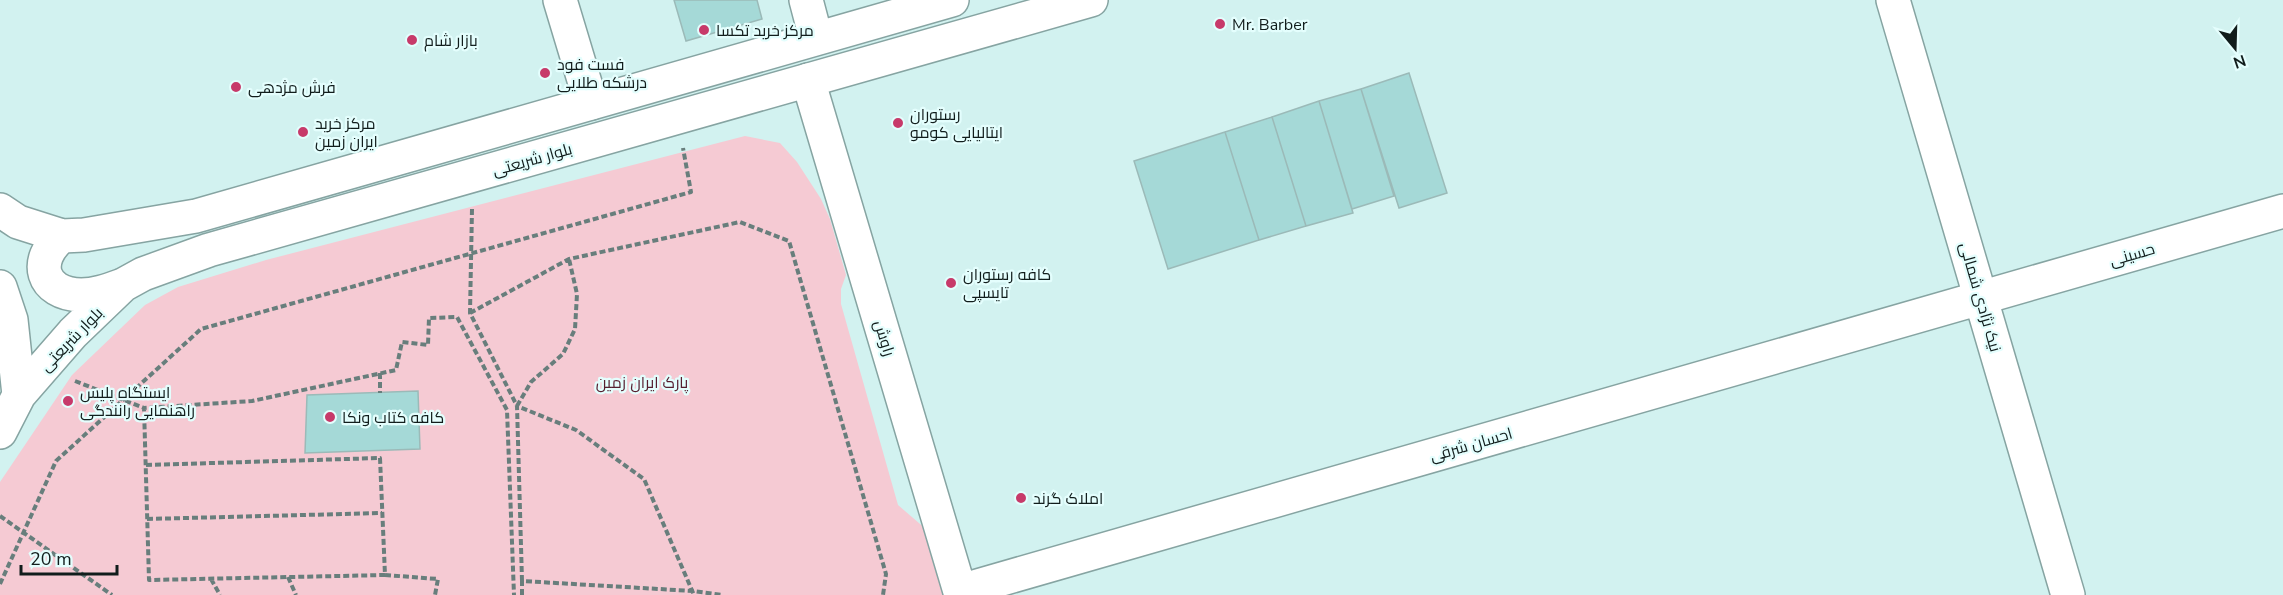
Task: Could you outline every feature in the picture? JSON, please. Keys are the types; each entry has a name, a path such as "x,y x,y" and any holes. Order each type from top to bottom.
{"street":[{"path":"560,0 591,103"},
{"path":"806,0 816,39"},
{"path":"0,210 18,222 62,236 84,235 195,216 952,0"},
{"name":"بلوار شریعتی","path":"0,432 19,395 73,333 123,285 143,274 209,250 1091,0"},
{"name":"نیک نژادی شمالی","path":"1893,0 2068,595"},
{"name":"راوش","path":"808,80 960,593"},
{"name":"حسینی","path":"1982,298 2283,211"},
{"path":"62,236 51,244 45,255 44,267 47,280 54,287 66,293 85,295 105,292 123,285"},
{"path":"0,287 11,320 19,395"},
{"name":"احسان شرقی","path":"960,593 1982,298"}],"path":[{"path":"0,584 56,461 201,329 691,192 678,117"},
{"path":"473,175 470,313 518,406 522,595"},
{"path":"470,313 569,259 740,222 789,241 886,574 883,595"},
{"path":"518,406 531,382 563,354 575,329 577,294 569,259"},
{"path":"43,368 144,408 252,400 396,370 402,342 428,345 429,318 457,317 507,410 514,595"},
{"path":"380,374 380,393"},
{"path":"518,406 576,430 644,479 694,593"},
{"path":"144,408 149,580 385,575 438,579 435,595"},
{"path":"146,465 380,458 385,575"},
{"path":"147,519 382,513"},
{"path":"0,516 112,595"},
{"path":"288,577 296,595"},
{"path":"211,579 220,595"},
{"path":"522,581 722,595"}],"green space":[{"name":"پارک ایران زمین","path":"745,136 780,143 797,162 821,199 830,219 846,275 841,289 841,304 898,505 941,542 953,595 0,595 0,482 72,375 145,305 178,287 266,260"}],"building":[{"name":"مرکز خرید تکسا","path":"674,0 757,0 762,19 686,41"},
{"name":"مرکز خرید تکسا","path":"674,0 757,0 762,19 686,41"},
{"path":"1409,73 1447,193 1399,208 1361,89"},
{"path":"1361,89 1394,196 1352,209 1319,101"},
{"path":"1319,101 1353,213 1306,226 1272,117"},
{"path":"1272,117 1306,226 1259,240 1225,132"},
{"path":"1225,132 1259,240 1168,269 1134,161"},
{"path":"418,391 420,449 305,453 307,395"}],"place":[{"name":"Mr. Barber","path":"1220,24"},
{"name":"مرکز خرید تکسا","path":"704,30"},
{"name":"بازار شام","path":"412,40"},
{"name":"فست فود درشکه طلایی","path":"545,73"},
{"name":"فرش مژدهی","path":"236,87"},
{"name":"رستوران ایتالیایی کومو","path":"898,123"},
{"name":"مرکز خرید ایران زمین","path":"303,132"},
{"name":"کافه رستوران تایسپی","path":"951,283"},
{"name":"ایستگاه پلیس راهنمایی رانندگی","path":"68,401"},
{"name":"کافه کتاب ونکا","path":"330,417"},
{"name":"املاک گرند","path":"1021,498"}]}
